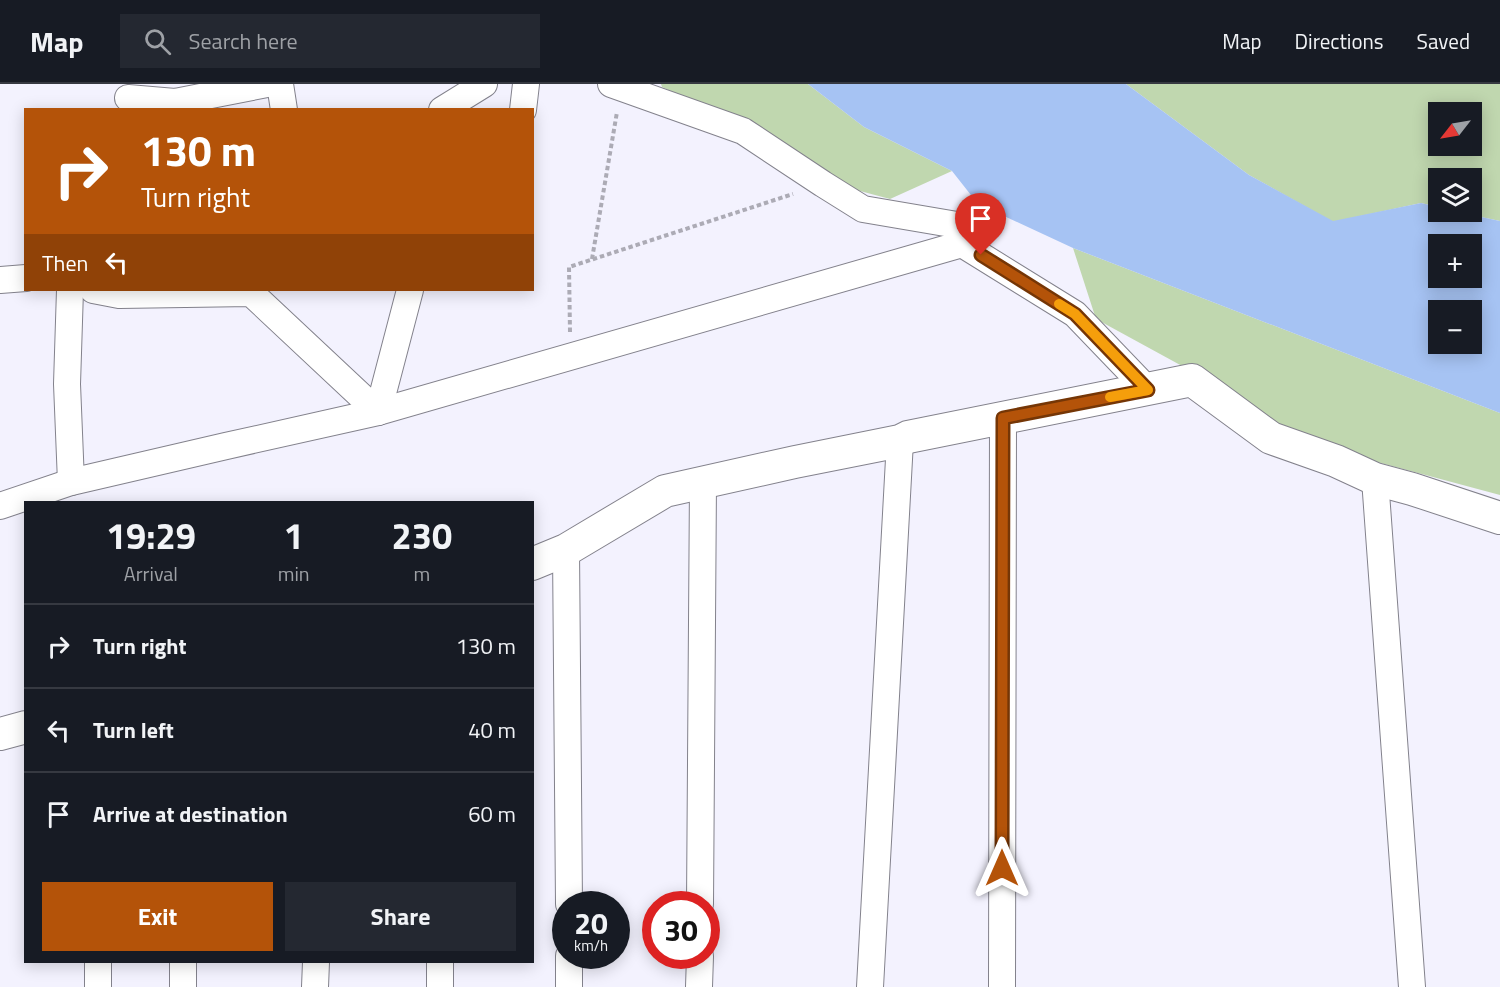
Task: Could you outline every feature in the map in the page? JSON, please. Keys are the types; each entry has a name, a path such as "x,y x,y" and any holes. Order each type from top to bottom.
{"main road":[{"path":"534,563 566,550 665,490 900,441 908,437 1192,380 1271,438 1375,479 1500,518"},
{"path":"0,734 24,728"}],"street":[{"path":"128,97 175,102 267,84"},
{"path":"280,84 284,108"},
{"path":"445,108 484,84"},
{"path":"523,108 526,84"},
{"path":"616,86 743,131 863,208 957,225 962,244 1075,314 1148,390"},
{"path":"0,506 72,482 378,412 962,244"},
{"path":"0,280 24,278"},
{"path":"70,291 66,384 72,482"},
{"path":"98,291 119,295 251,291 378,412"},
{"path":"378,412 410,291"},
{"path":"1002,987 1003,418"},
{"path":"870,987 900,441"},
{"path":"1375,479 1412,987"},
{"path":"700,891 703,482"},
{"path":"566,550 568,891"},
{"path":"98,963 98,987"},
{"path":"183,963 183,987"},
{"path":"315,987 316,963"},
{"path":"440,963 440,987"},
{"path":"569,969 569,987"},
{"path":"699,987 700,969"}],"path":[{"path":"592,260 616,86"},
{"path":"571,357 569,267 823,184"}],"green space":[{"path":"661,84 808,84 864,127 952,171 890,199 845,187 774,138 662,87"},
{"path":"1126,84 1500,84 1500,221 1482,217 1482,168 1428,168 1428,205 1421,203 1333,222 1249,175"},
{"path":"1073,248 1500,413 1500,495 1310,444 1204,378 1096,319"}],"water":[{"path":"808,84 1126,84 1249,175 1333,221 1421,203 1428,205 1428,222 1482,222 1482,217 1500,221 1500,413 1073,248 978,204 952,171 864,127"}],"slow traffic":[{"path":"1059,304 1075,314 1148,390 1110,397"}],"route":[{"path":"981,255 1075,314 1148,390 1003,418 1002,868"}]}
